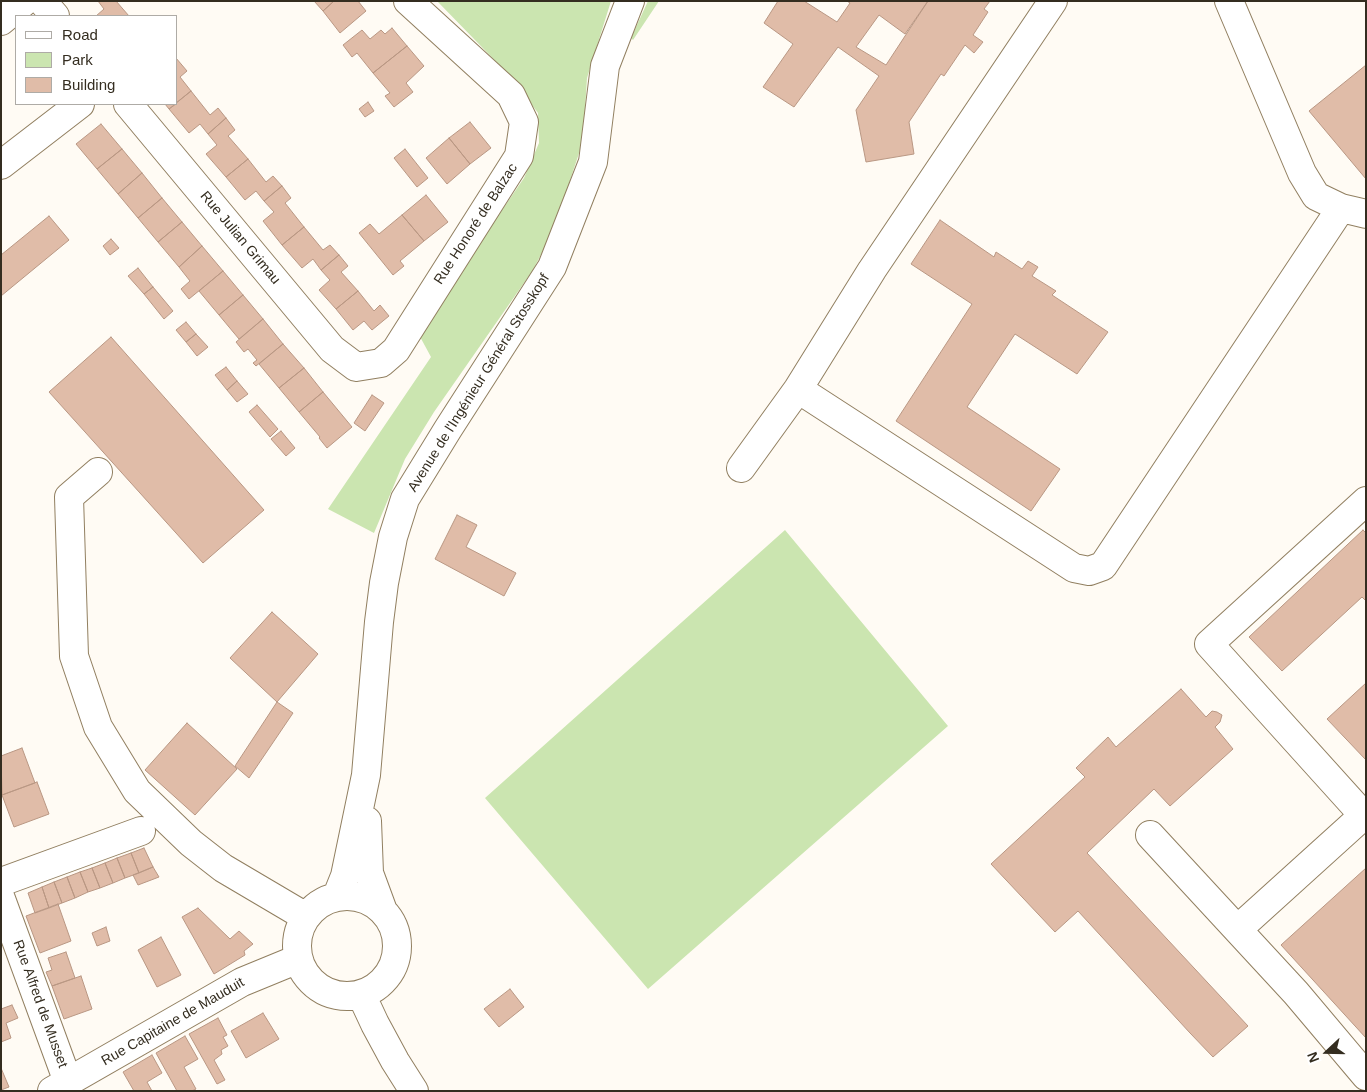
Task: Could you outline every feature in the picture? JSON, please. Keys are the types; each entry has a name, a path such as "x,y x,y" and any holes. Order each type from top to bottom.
{"street":[{"path":"1,22 26,1"},
{"path":"42,1 54,15"},
{"name":"Rue Honoré de Balzac","path":"356,367 381,363 396,350 519,156 524,122 511,95 408,1"},
{"name":"Avenue de l'Ingénieur Général Stosskopf","path":"337,896 346,876 366,775 384,582 393,537 405,499 552,267 593,162 604,66 630,1"},
{"path":"741,468 798,389 878,262 1053,1"},
{"path":"798,389 1074,568 1089,571 1103,566 1353,211 1316,196 1302,173 1229,1"},
{"path":"1,165 79,105"},
{"name":"Rue Julian Grimau","path":"129,105 332,349 356,367"},
{"path":"98,472 69,497 74,656 98,727 137,791 191,843 223,868 306,917"},
{"path":"1238,929 1365,817 1210,644 1366,501"},
{"name":"Avenue de l'Ingénieur Général Stosskopf","path":"366,775 369,873 383,911"},
{"path":"1,882 141,831"},
{"path":"1150,835 1296,993 1366,1076"},
{"path":"337,896 354,896 370,901 383,911 392,925 396,942 395,958 388,974 376,986 361,994 346,996 330,993 316,986 305,974 298,959 296,943 300,927 309,912 322,902 337,896"},
{"name":"Rue Alfred de Musset","path":"1,899 60,1086"},
{"name":"Rue Capitaine de Mauduit","path":"60,1086 242,982 272,968 298,959"},
{"path":"361,994 383,1039 414,1091"}],"green space":[{"path":"437,1 611,1 587,78 583,141 554,229 533,270 434,412 405,459 374,533 328,509 431,357 418,333 524,178 539,143 538,113 511,77"},
{"path":"648,1 659,1 633,40 631,38"},
{"path":"785,530 948,726 648,989 485,798"}],"building":[{"path":"98,1 116,1 128,15 97,15 104,9"},
{"path":"314,1 334,1 323,11"},
{"path":"334,1 358,1 366,11 340,33 323,11"},
{"path":"778,1 804,1 837,22 850,3 847,1 928,1 990,1 984,9 988,12 973,35 983,42 974,53 965,45 944,76 941,74 909,122 914,154 866,162 856,110 879,76 838,47 794,107 763,87 793,44 764,23","holes":["928,1 886,65 856,47 879,15 905,34"]},
{"path":"392,28 407,46 373,73 357,53 352,57 343,45 362,30 370,39 381,30 385,34"},
{"path":"407,46 424,66 406,83 413,92 394,107 385,96 390,93 373,73"},
{"path":"178,60 187,71 180,77 191,91 178,101"},
{"path":"1366,65 1366,179 1309,111"},
{"path":"191,91 210,115 218,108 226,118 208,134 200,124 189,133 169,109 174,105 178,105 178,102"},
{"path":"368,102 374,111 365,117 359,109"},
{"path":"166,105 175,105 169,109"},
{"path":"226,118 235,130 228,136 248,159 226,177 206,154 217,145 208,134"},
{"path":"470,122 491,148 470,164 449,138"},
{"path":"101,124 122,149 97,169 76,144"},
{"path":"449,138 470,164 447,184 426,158"},
{"path":"122,149 142,173 118,194 97,169"},
{"path":"405,149 428,178 417,187 394,158"},
{"path":"248,159 266,182 273,176 282,186 264,201 256,191 245,200 226,177"},
{"path":"142,173 162,198 138,218 118,194"},
{"path":"282,186 291,198 285,203 304,227 282,245 263,221 274,212 264,201"},
{"path":"426,195 448,222 424,241 402,215"},
{"path":"162,198 182,222 158,242 138,218"},
{"path":"402,215 424,241 400,261 404,266 393,275 359,233 370,224 379,234"},
{"path":"49,216 69,240 1,296 1,255"},
{"path":"940,220 994,257 996,252 1022,269 1028,261 1038,267 1032,276 1056,291 1052,295 1108,332 1077,374 1015,334 967,407 1060,469 1031,511 896,421 972,304 911,264"},
{"path":"182,222 202,246 179,267 158,242"},
{"path":"304,227 323,250 330,245 339,255 321,270 313,259 302,268 282,245"},
{"path":"111,239 119,248 110,255 103,246"},
{"path":"202,246 223,271 189,299 181,289 190,281 179,267"},
{"path":"339,255 348,266 341,272 358,291 336,309 319,290 330,280 321,270"},
{"path":"138,268 153,287 144,294 128,276"},
{"path":"223,271 243,295 219,315 199,291"},
{"path":"153,287 173,311 164,319 144,294"},
{"path":"358,291 374,311 380,305 389,316 372,330 364,321 353,330 336,309"},
{"path":"243,295 263,319 239,339 219,315"},
{"path":"263,319 283,344 256,366 253,363 257,360 248,349 244,352 236,342"},
{"path":"186,322 196,334 186,342 176,330"},
{"path":"196,334 208,347 197,356 186,342"},
{"path":"111,337 264,510 203,563 49,392"},
{"path":"283,344 304,368 279,388 259,364"},
{"path":"226,367 237,381 227,390 215,375"},
{"path":"304,368 323,392 299,412 279,388"},
{"path":"237,381 248,394 237,402 227,390"},
{"path":"323,392 352,427 327,448 299,412"},
{"path":"372,395 384,403 365,431 354,423"},
{"path":"257,405 278,429 270,437 249,412"},
{"path":"281,431 295,448 286,456 271,439"},
{"path":"457,515 477,525 466,547 516,573 504,596 435,559"},
{"path":"1363,530 1366,533 1366,601 1362,597 1282,671 1249,637"},
{"path":"272,612 318,654 277,702 230,658"},
{"path":"1366,683 1366,760 1327,719"},
{"path":"1181,689 1206,717 1212,711 1222,715 1220,722 1215,727 1233,749 1170,806 1154,789 1087,853 1248,1026 1213,1057 1078,911 1055,932 991,864 1085,777 1076,768 1108,737 1116,747"},
{"path":"277,702 293,713 249,778 235,766"},
{"path":"187,723 237,769 195,815 145,770"},
{"path":"22,748 35,783 2,795 1,756"},
{"path":"37,782 49,814 14,827 2,795"},
{"path":"144,848 153,867 139,873 131,853"},
{"path":"131,853 139,873 125,878 117,858"},
{"path":"117,858 125,878 113,883 105,863"},
{"path":"105,863 113,883 100,888 92,868"},
{"path":"153,867 159,877 138,885 133,875"},
{"path":"92,868 100,888 88,892 80,872"},
{"path":"1366,868 1366,1038 1281,945"},
{"path":"80,872 88,892 75,898 67,877"},
{"path":"67,877 75,898 62,903 54,882"},
{"path":"54,882 62,903 49,908 42,887"},
{"path":"42,887 49,908 35,913 28,893"},
{"path":"58,904 71,941 40,953 26,916"},
{"path":"198,908 230,939 239,931 253,944 244,951 245,955 214,974 182,917"},
{"path":"106,927 110,941 97,946 92,933"},
{"path":"161,937 181,975 157,987 138,950"},
{"path":"66,952 75,978 52,986 46,972 52,970 48,958"},
{"path":"81,976 92,1009 64,1019 52,986"},
{"path":"510,989 524,1007 499,1027 484,1009"},
{"path":"12,1005 18,1018 6,1023 11,1038 1,1042 1,1009"},
{"path":"263,1013 279,1039 246,1058 231,1031"},
{"path":"218,1018 227,1035 223,1037 228,1046 221,1050 222,1054 214,1060 225,1080 217,1084 189,1034"},
{"path":"185,1036 198,1059 184,1067 196,1089 192,1091 177,1091 156,1053"},
{"path":"152,1055 162,1073 147,1082 152,1091 134,1091 123,1072"},
{"path":"1,1068 9,1087 1,1090"}]}
